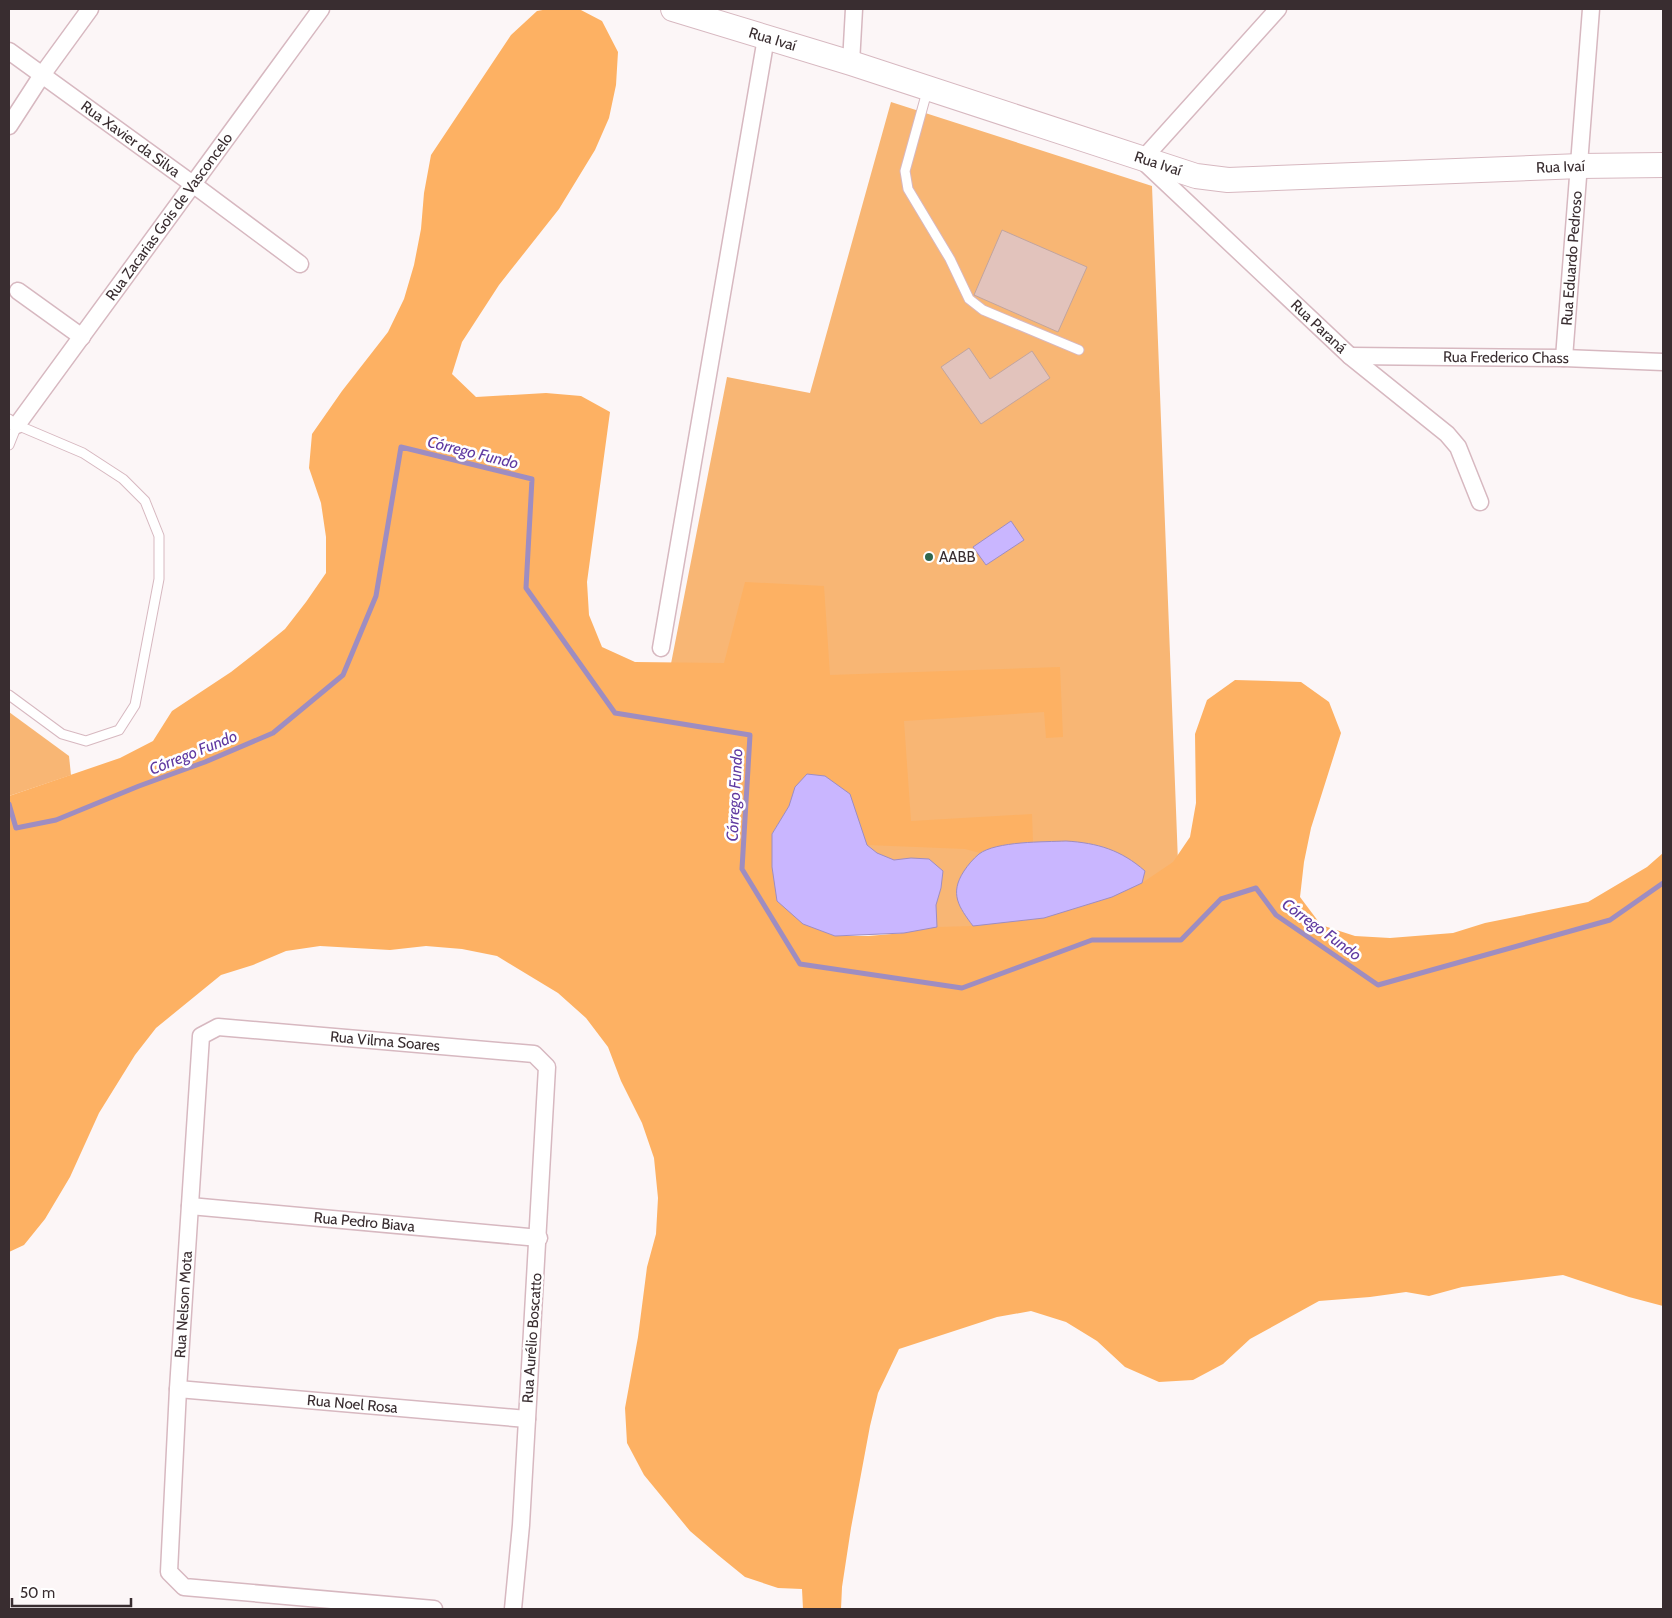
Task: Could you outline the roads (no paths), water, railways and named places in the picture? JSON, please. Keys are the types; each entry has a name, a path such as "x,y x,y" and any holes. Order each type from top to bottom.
{"main road":[{"name":"Rua Ivaí","path":"673,9 851,63 1142,160 1196,176 1228,180 1580,166 1663,165"}],"street":[{"path":"9,126 42,75 90,9"},
{"name":"Rua Zacarias Gois de Vasconcelo","path":"13,422 82,337 321,9"},
{"path":"851,63 854,9"},
{"path":"1142,160 1278,9"},
{"name":"Rua Eduardo Pedroso","path":"1564,358 1591,9"},
{"path":"661,648 766,38"},
{"name":"Rua Xavier da Silva","path":"9,51 300,264"},
{"name":"Rua Paraná","path":"1142,160 1350,356 1447,434 1458,447 1467,465 1480,502"},
{"path":"18,291 82,337"},
{"name":"Rua Frederico Chass","path":"1350,356 1564,358 1663,362"},
{"name":"Rua Vilma Soares","path":"218,1027 534,1054 547,1067"},
{"name":"Rua Nelson Mota","path":"218,1027 201,1036 178,1389 169,1572 184,1587 434,1609"},
{"name":"Rua Aurélio Boscatto","path":"513,1609 521,1525 539,1238 547,1067"},
{"name":"Rua Pedro Biava","path":"190,1206 539,1238"},
{"name":"Rua Noel Rosa","path":"178,1389 527,1419"}],"lane":[{"path":"928,88 905,171 908,189 950,259 969,299 984,310 1079,350"},
{"path":"9,445 13,422 83,453 123,479 145,501 160,536 159,579 135,705 119,730 86,741 62,734 9,694"}],"waterway":[{"name":"Córrego Fundo","path":"9,804 16,828 56,820 139,786 205,762 273,733 343,675 376,596 401,447 532,479 526,588 615,713 750,735 742,869 800,964 962,988 1092,940 1181,940 1221,899 1256,888 1276,915 1378,985 1610,920 1663,883"}],"place":[{"name":"AABB","path":"929,557"}]}
